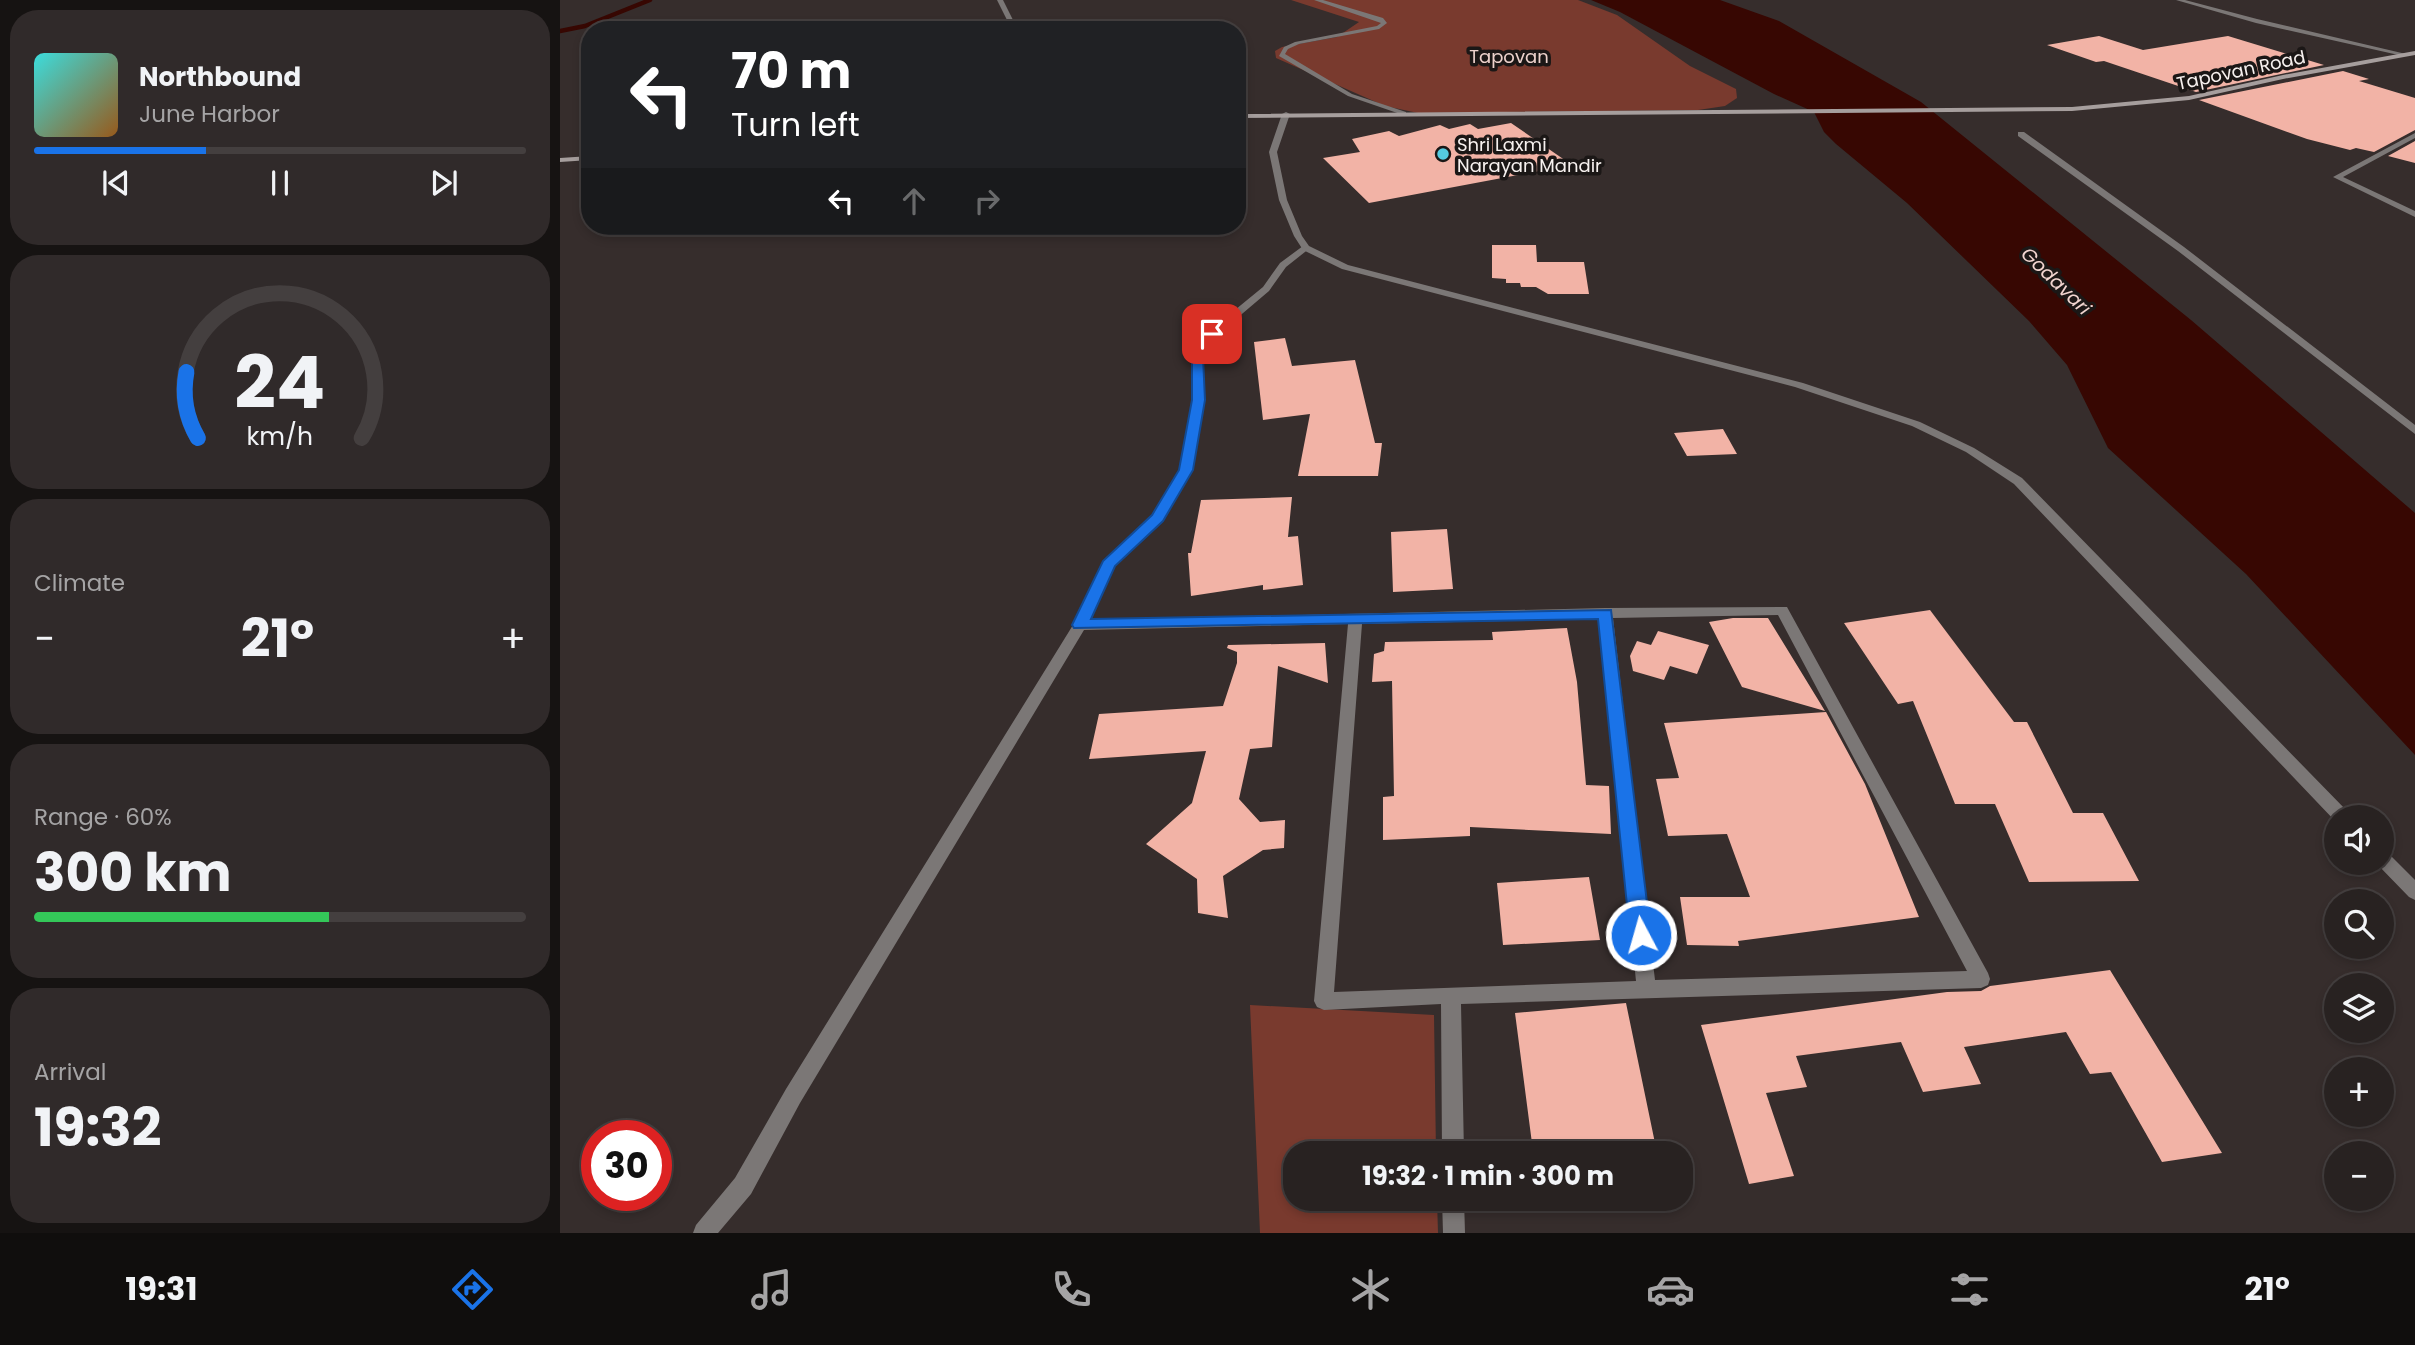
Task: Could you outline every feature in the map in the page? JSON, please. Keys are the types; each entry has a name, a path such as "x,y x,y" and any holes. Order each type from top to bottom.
{"main road":[{"path":"2403,54 2415,45"},
{"name":"Tapovan Road","path":"1246,116 2072,109 2189,98 2283,76 2403,54"},
{"path":"560,160 581,159"}],"street":[{"path":"1000,0 1010,21"},
{"path":"1317,0 1381,19 1384,23 1379,27 1297,43 1286,48 1281,55 1350,95 1403,114"},
{"path":"2179,0 2256,21 2415,55"},
{"path":"1286,114 1273,152 1283,200 1306,248 1345,267 1799,385 1916,424 1970,450 2018,481 2331,805"},
{"path":"2021,134 2181,249 2415,431"},
{"path":"2415,135 2337,177 2415,214"},
{"path":"704,1233 743,1186 800,1085 1080,625 1108,564 1157,517 1186,470 1199,400 1198,357 1212,334 1266,289 1283,265 1306,248"},
{"path":"1080,625 1605,613 1782,610 1982,979 1324,1001 1355,619"},
{"path":"1605,613 1647,989"},
{"path":"2394,870 2415,892"},
{"path":"1451,995 1453,1141"},
{"path":"1453,1211 1454,1233"}],"green space":[{"name":"Tapovan","path":"1291,0 1578,0 1617,15 1690,66 1736,89 1737,98 1725,106 1698,110 1418,113 1385,106 1276,58 1275,51 1282,47 1337,37 1359,22"},
{"path":"1250,1005 1434,1015 1436,1141 1283,1141 1283,1211 1437,1211 1438,1233 1260,1233"}],"water":[{"name":"Godavari","path":"1591,0 1720,0 1779,21 1921,102 2191,320 2415,513 2415,755 2246,574 2108,448 2067,365 2029,321 1907,203 1836,144 1824,132 1814,112 1774,94 1620,12"}],"building":[{"path":"2099,36 2143,50 2228,36 2324,65 2196,92 2047,45"},
{"path":"2343,71 2369,79 2359,81 2415,98 2415,130 2374,152 2356,148 2350,150 2307,139 2199,100"},
{"path":"1511,123 1572,165 1369,203 1323,158 1360,152 1352,139 1389,131 1399,136 1440,125 1449,129 1470,124 1478,129"},
{"path":"2415,141 2415,163 2388,156"},
{"path":"1492,245 1536,245 1537,262 1584,262 1589,294 1548,294 1536,287 1521,287 1520,283 1506,283 1506,279 1492,278"},
{"path":"1285,338 1292,366 1355,360 1375,443 1382,443 1378,476 1298,476 1310,414 1263,420 1254,342"},
{"path":"1723,429 1737,454 1687,456 1674,433"},
{"path":"1292,497 1288,537 1298,536 1303,585 1263,590 1263,585 1191,596 1188,553 1191,553 1201,500"},
{"path":"1447,529 1453,589 1393,592 1391,532"},
{"path":"1930,610 2014,722 2027,722 2073,813 2103,813 2139,881 2029,882 1995,804 1955,804 1913,701 1898,704 1844,623"},
{"path":"1733,618 1768,618 1825,711 1742,687 1709,622"},
{"path":"1567,628 1577,682 1586,785 1609,786 1611,834 1470,827 1470,836 1383,840 1383,797 1394,796 1392,681 1372,682 1374,654 1384,651 1385,642 1493,640 1492,632"},
{"path":"1658,631 1709,645 1697,674 1670,666 1664,680 1633,671 1630,656 1637,641 1651,645"},
{"path":"1325,643 1328,683 1278,666 1272,747 1250,749 1239,799 1260,822 1285,820 1284,848 1263,850 1223,876 1228,918 1198,913 1197,879 1146,844 1192,803 1206,751 1089,759 1099,714 1223,706 1237,663 1237,652 1227,648 1228,645"},
{"path":"1826,712 1865,784 1919,917 1738,941 1739,946 1687,945 1680,897 1750,897 1727,834 1668,836 1656,779 1679,778 1664,723"},
{"path":"1589,877 1600,940 1503,945 1497,883"},
{"path":"2110,970 2222,1153 2162,1162 2111,1072 2090,1074 2066,1032 1964,1047 1981,1084 1923,1092 1901,1042 1796,1056 1807,1087 1766,1093 1794,1176 1749,1184 1701,1025 1947,992 1981,991 1990,986"},
{"path":"1626,1003 1655,1141 1532,1141 1515,1013"}],"waterway":[{"path":"598,21 650,0"},
{"path":"560,31 581,27"}],"place":[{"name":"Shri Laxmi Narayan Mandir","path":"1443,154"}],"route":[{"path":"1212,334 1198,357 1199,400 1186,470 1157,517 1108,564 1080,625 1605,613 1641,935"}]}
